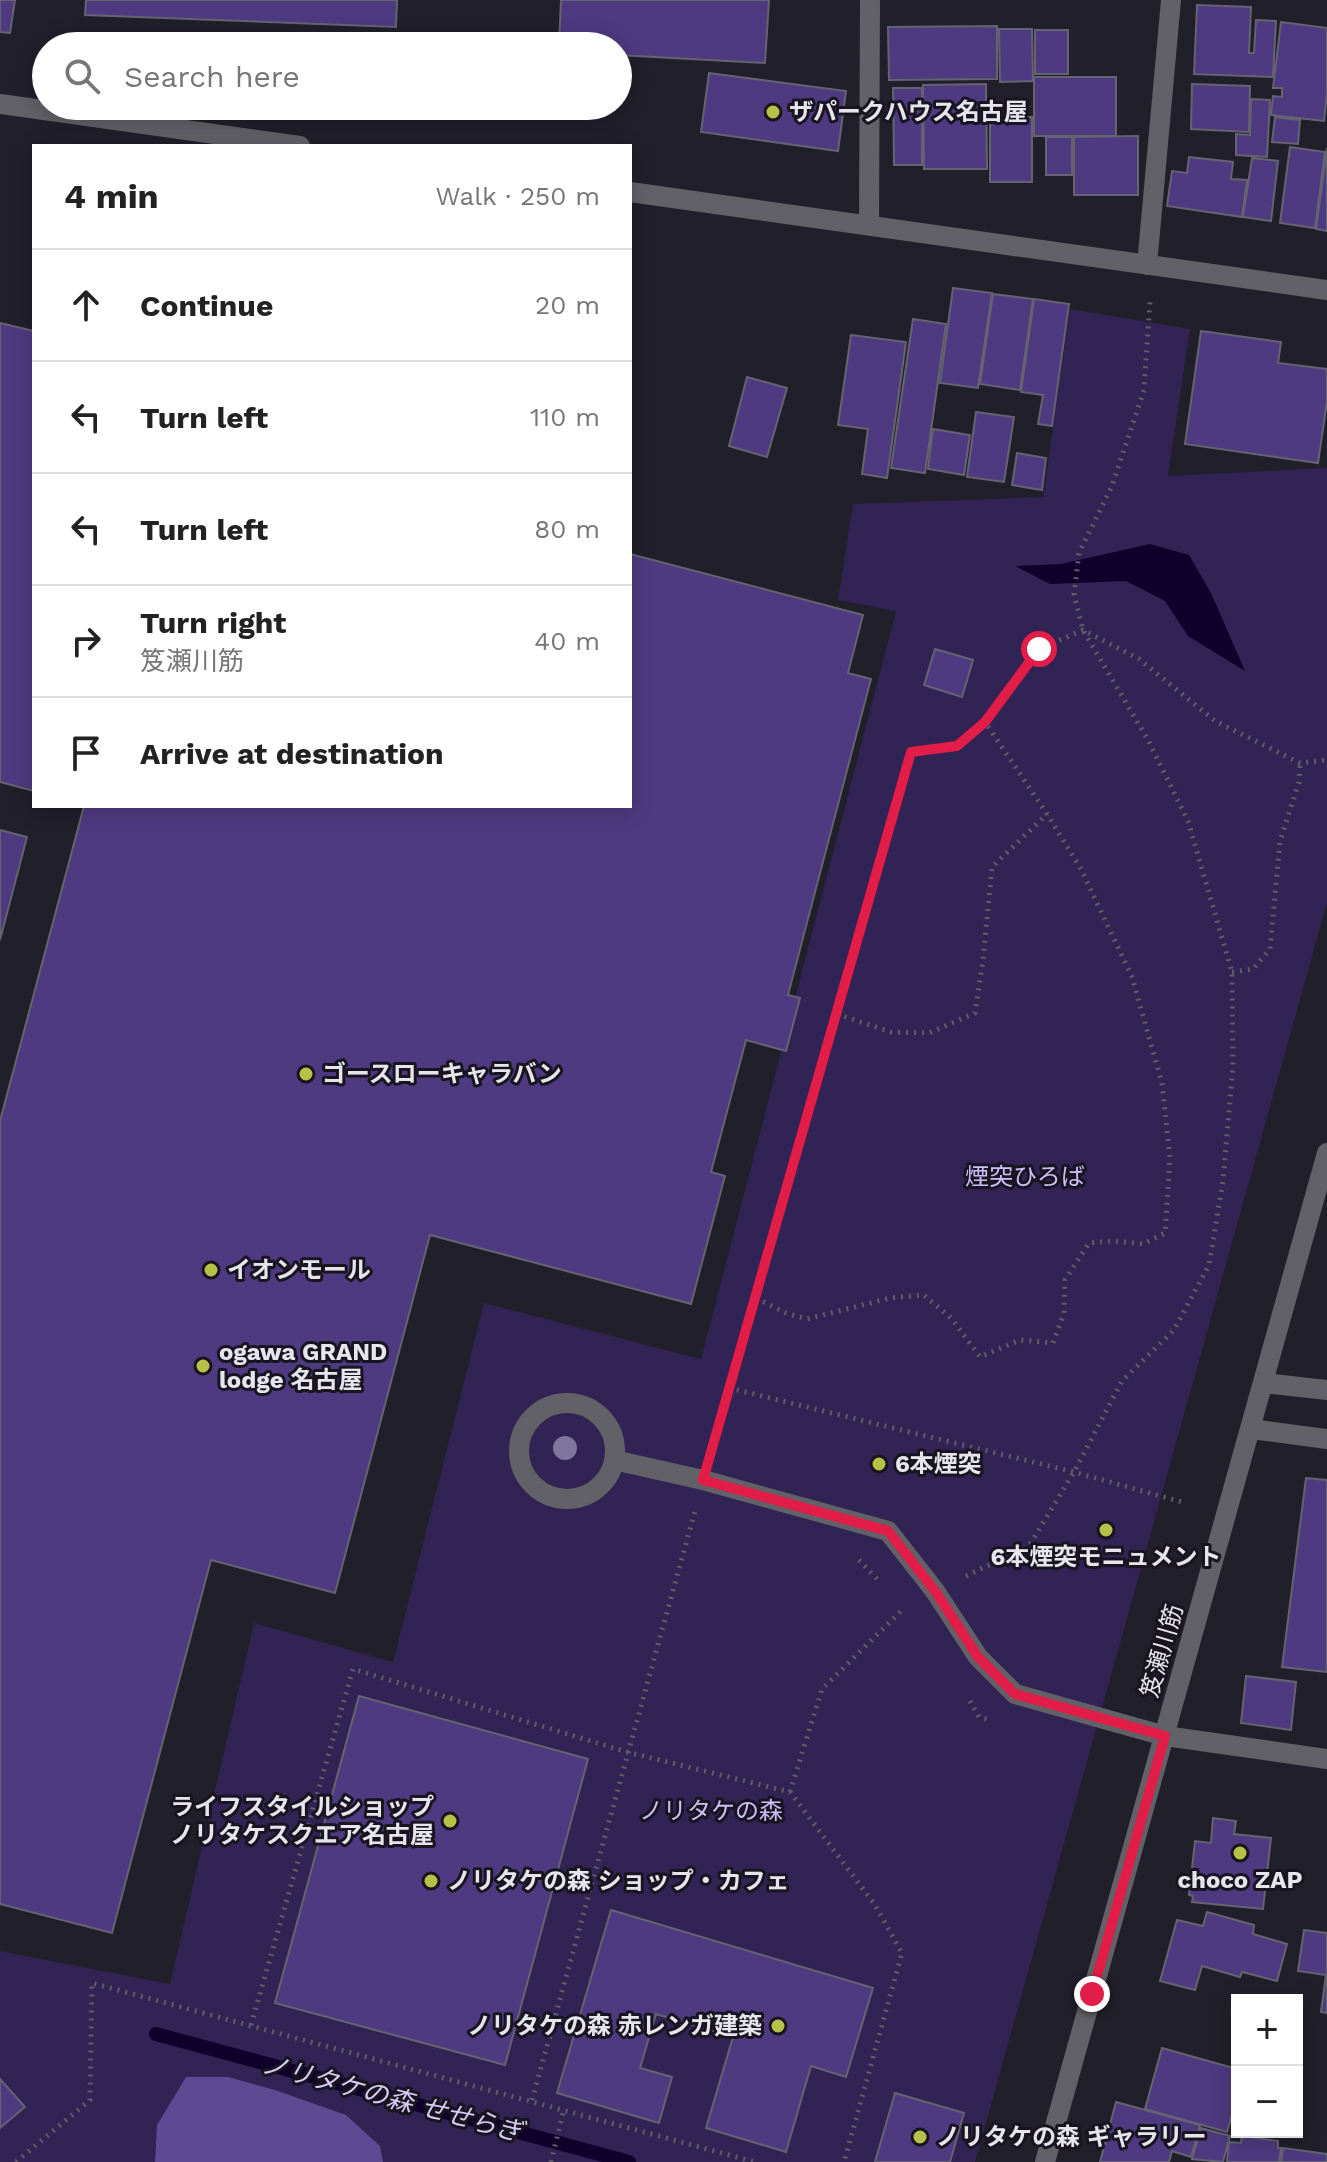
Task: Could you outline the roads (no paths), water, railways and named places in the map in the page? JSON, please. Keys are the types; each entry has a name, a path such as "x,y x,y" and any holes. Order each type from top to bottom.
{"street":[{"path":"869,226 870,0"},
{"path":"1147,265 1171,0"},
{"path":"0,104 32,108"},
{"path":"114,120 286,144"},
{"path":"632,192 1327,290"},
{"name":"笈瀬川筋","path":"1045,2162 1327,1153"},
{"path":"1264,1383 1327,1390"},
{"path":"558,1403 574,1403 595,1412 610,1430 615,1445 614,1460 598,1488 568,1499 552,1497 537,1489 526,1477 520,1463 519,1446 531,1418 558,1403"},
{"path":"1251,1429 1327,1439"},
{"path":"614,1460 703,1480 888,1531 935,1591 978,1657 1015,1694 1165,1736 1327,1759"}],"waterway":[{"name":"ノリタケの森 せせらぎ","path":"156,2034 629,2162"}],"place":[{"name":"ザパークハウス名古屋","path":"773,112"},
{"name":"ゴースローキャラバン","path":"306,1074"},
{"name":"イオンモール","path":"211,1270"},
{"name":"ogawa GRAND lodge 名古屋","path":"203,1366"},
{"name":"6本煙突","path":"879,1464"},
{"name":"6本煙突モニュメント","path":"1106,1530"},
{"name":"ライフスタイルショップ ノリタケスクエア名古屋","path":"450,1821"},
{"name":"choco ZAP","path":"1240,1853"},
{"name":"ノリタケの森 ショップ・カフェ","path":"431,1881"},
{"name":"ノリタケの森 赤レンガ建築","path":"778,2026"},
{"name":"ノリタケの森 ギャラリー","path":"920,2137"}],"park label":[{"name":"煙突ひろば","path":"1025,1177"},
{"name":"ノリタケの森","path":"711,1811"}]}
